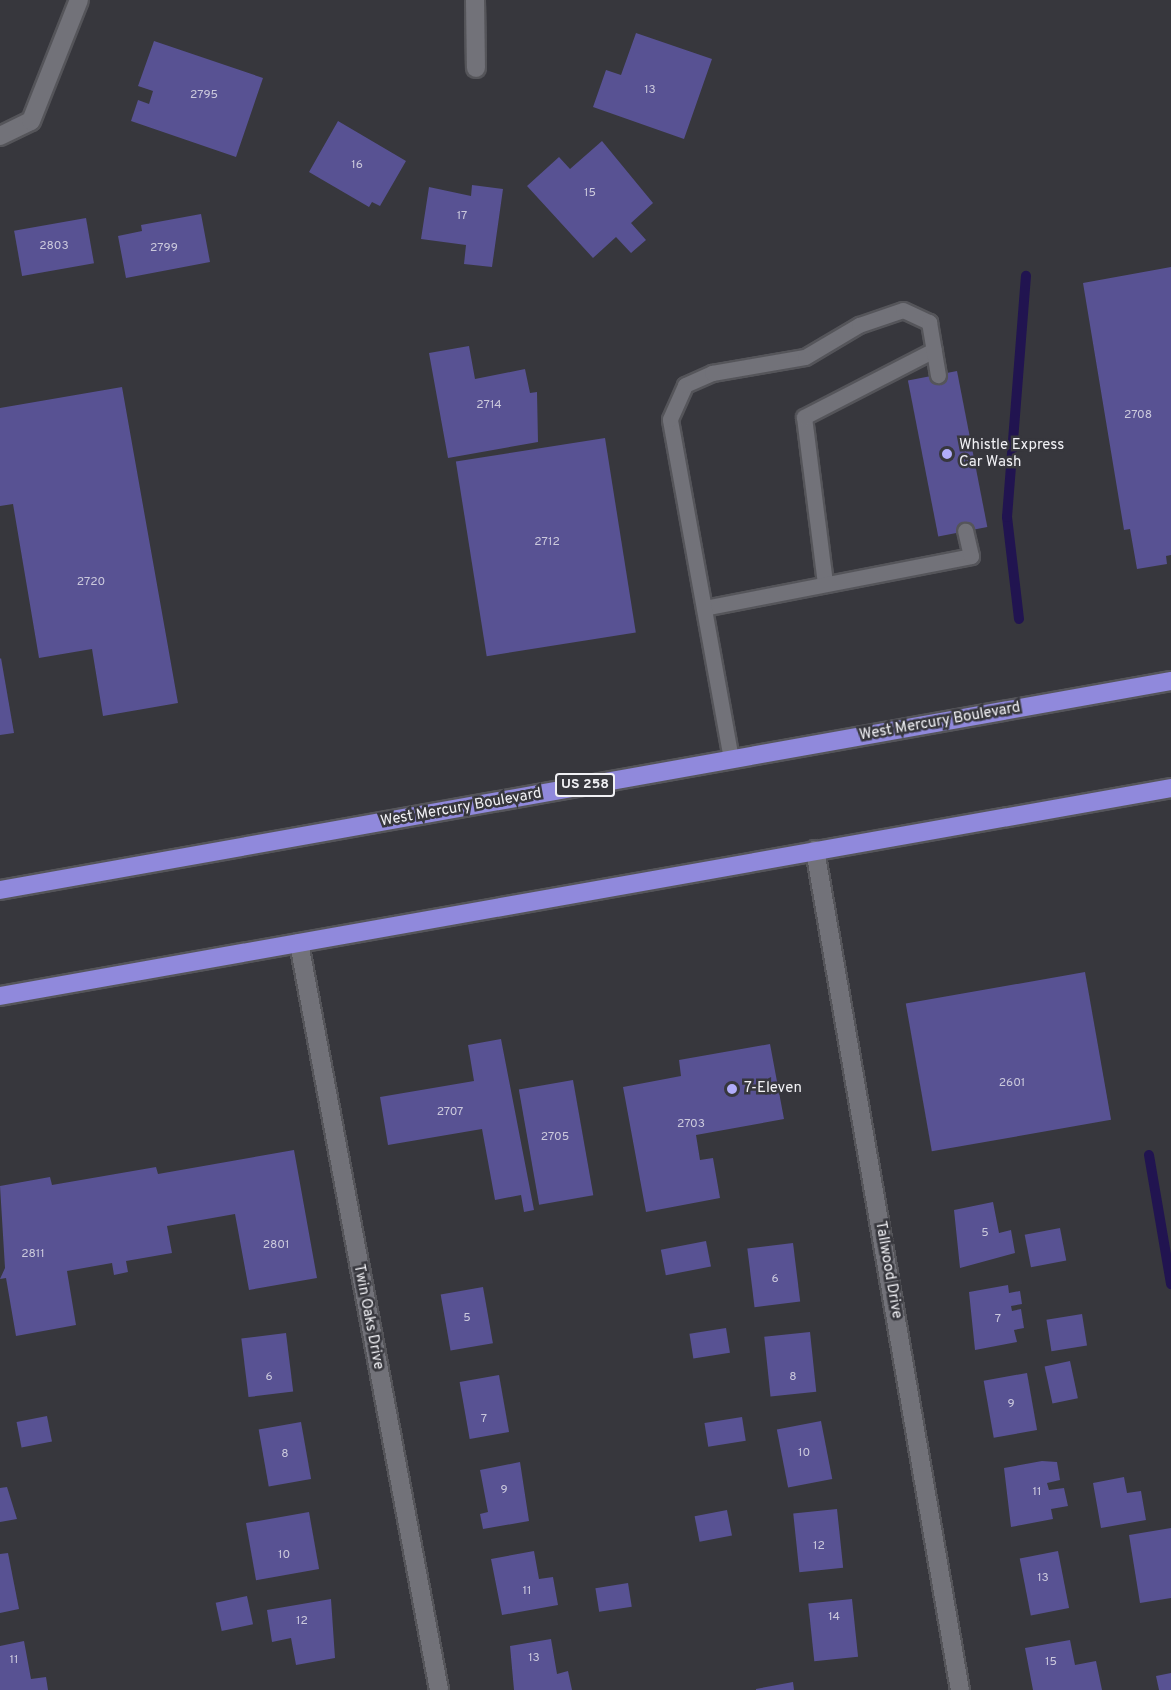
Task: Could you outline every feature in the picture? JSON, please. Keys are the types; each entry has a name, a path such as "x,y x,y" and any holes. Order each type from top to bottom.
{"highway":[{"name":"West Mercury Boulevard","path":"0,890 1171,681"},
{"path":"0,996 1171,788"}],"street":[{"path":"0,136 32,121 79,0"},
{"path":"475,0 476,68"},
{"name":"Tallwood Drive","path":"815,850 960,1690"},
{"name":"Twin Oaks Drive","path":"298,943 439,1690"}],"lane":[{"path":"731,759 670,419 685,385 712,373 805,357 859,325 903,310 929,322 938,375"},
{"path":"825,583 804,417 934,350"},
{"path":"704,608 971,556 965,531"}],"building":[{"path":"636,33 712,59 684,139 593,107 606,70 621,75"},
{"path":"154,41 263,78 236,157 131,121 138,100 149,104 153,91 138,86"},
{"path":"338,121 406,161 380,206 372,202 369,207 309,172"},
{"path":"602,141 653,203 631,223 646,240 631,253 616,237 593,258 527,186 559,157 570,169"},
{"path":"472,185 503,189 492,267 464,264 466,245 421,239 429,187 471,196"},
{"path":"201,214 210,262 126,278 118,236 142,231 141,225"},
{"path":"86,218 94,263 22,276 14,231"},
{"path":"1171,267 1171,555 1166,556 1167,564 1137,569 1130,529 1124,530 1083,283"},
{"path":"469,346 475,379 525,369 530,393 537,392 538,442 448,458 429,353"},
{"name":"Whistle Express Car Wash","path":"957,371 987,527 938,537 908,381"},
{"path":"122,387 178,703 103,716 92,649 39,658 13,504 0,506 0,408"},
{"path":"605,438 636,633 487,656 456,462"},
{"path":"0,659 14,733 0,735"},
{"path":"1085,972 1111,1120 932,1151 906,1004"},
{"path":"501,1039 534,1210 524,1212 521,1195 495,1200 482,1129 388,1145 380,1097 474,1081 468,1045"},
{"path":"770,1044 784,1119 696,1135 700,1160 713,1158 720,1198 646,1212 623,1087 681,1076 679,1060"},
{"path":"573,1080 593,1195 539,1205 519,1090"},
{"path":"294,1150 317,1278 249,1290 235,1214 167,1226 172,1253 126,1261 128,1272 114,1275 112,1263 67,1271 76,1325 16,1336 6,1278 0,1279 5,1268 0,1186 50,1177 52,1185 156,1167 158,1174"},
{"path":"993,1202 999,1233 1011,1230 1015,1253 960,1268 954,1210"},
{"path":"1060,1228 1066,1260 1031,1267 1025,1235"},
{"path":"706,1241 711,1267 666,1275 661,1250"},
{"path":"793,1243 800,1302 755,1307 747,1249"},
{"path":"1008,1285 1009,1293 1020,1291 1022,1304 1011,1306 1012,1311 1021,1309 1024,1328 1014,1330 1017,1342 975,1350 969,1292"},
{"path":"483,1287 493,1343 451,1351 441,1294"},
{"path":"1082,1314 1087,1346 1051,1351 1046,1320"},
{"path":"726,1328 730,1353 693,1358 689,1334"},
{"path":"810,1332 816,1392 771,1396 764,1337"},
{"path":"286,1333 293,1392 249,1397 241,1338"},
{"path":"1070,1361 1078,1398 1052,1404 1045,1366"},
{"path":"1027,1373 1037,1430 994,1438 984,1381"},
{"path":"499,1375 509,1432 470,1439 460,1382"},
{"path":"47,1416 52,1442 22,1447 17,1422"},
{"path":"742,1417 746,1441 708,1447 704,1423"},
{"path":"821,1421 832,1479 788,1488 777,1430"},
{"path":"301,1422 311,1479 269,1487 259,1429"},
{"path":"1042,1461 1057,1462 1060,1480 1047,1483 1049,1490 1064,1488 1068,1506 1051,1509 1053,1519 1011,1527 1004,1468"},
{"path":"520,1462 529,1521 483,1529 480,1514 488,1512 480,1470"},
{"path":"1124,1477 1127,1493 1141,1491 1146,1520 1101,1528 1093,1483"},
{"path":"7,1487 17,1519 0,1522 0,1488"},
{"path":"837,1509 843,1568 799,1572 793,1514"},
{"path":"727,1510 732,1536 700,1542 695,1516"},
{"path":"309,1512 319,1569 256,1580 246,1523"},
{"path":"1171,1528 1171,1598 1140,1603 1129,1535"},
{"path":"534,1551 539,1579 553,1577 558,1605 502,1615 491,1559"},
{"path":"1058,1551 1069,1608 1031,1615 1020,1558"},
{"path":"8,1553 19,1609 0,1613 0,1554"},
{"path":"628,1583 632,1607 599,1612 595,1588"},
{"path":"247,1596 253,1624 222,1631 216,1603"},
{"path":"331,1599 335,1658 296,1665 291,1638 272,1642 267,1610"},
{"path":"852,1599 858,1657 814,1661 808,1604"},
{"path":"551,1639 557,1674 568,1671 572,1690 514,1690 510,1646"},
{"path":"1070,1640 1075,1665 1096,1661 1102,1690 1033,1690 1025,1648"},
{"path":"24,1641 31,1679 46,1677 48,1690 0,1690 0,1646"},
{"path":"1171,1673 1171,1690 1159,1690 1156,1676"},
{"path":"793,1682 794,1690 756,1690 756,1689"}],"waterway":[{"path":"1019,619 1007,517 1026,276"},
{"path":"1149,1155 1171,1284"}],"place":[{"name":"Whistle Express Car Wash","path":"947,454"},
{"name":"7-Eleven","path":"732,1089"}]}
